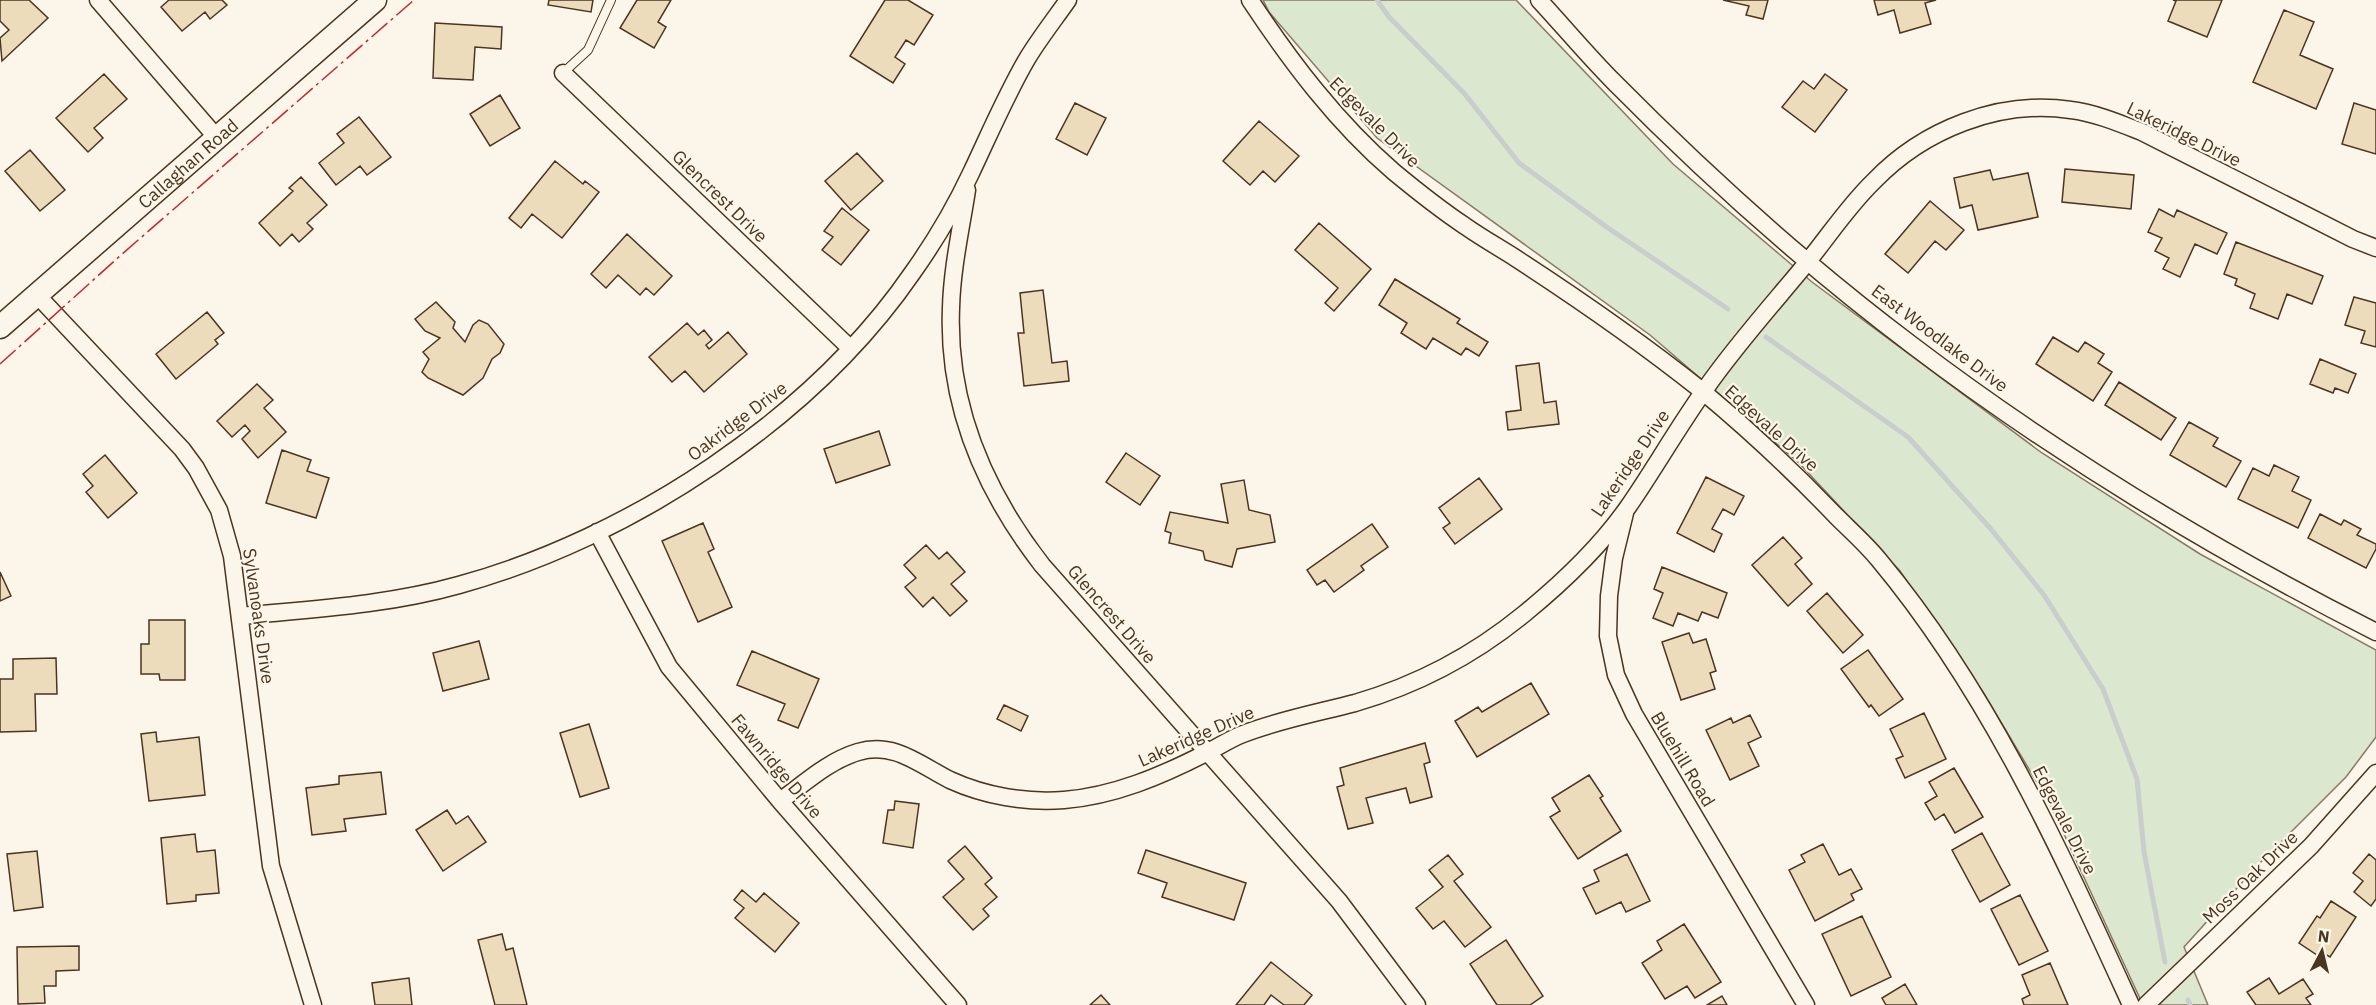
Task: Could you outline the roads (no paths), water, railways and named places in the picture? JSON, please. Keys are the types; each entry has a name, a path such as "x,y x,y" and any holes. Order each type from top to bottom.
{"main road":[{"name":"Callaghan Road","path":"0,327 375,0"}],"street":[{"path":"98,0 217,138"},
{"name":"Oakridge Drive","path":"241,616 380,602 458,585 528,562 597,532 675,490 736,449 796,402 884,313 937,236 970,176 1027,59 1068,0"},
{"name":"Edgevale Drive","path":"1250,0 1287,56 1340,119 1394,172 1465,227 1515,257 1656,354 1703,392 1803,482 1878,559 1950,656 1977,698 2034,800 2078,888 2131,1005"},
{"name":"East Woodlake Drive","path":"1539,0 1612,81 1734,196 1911,345 2037,435 2198,535 2273,579 2376,632"},
{"name":"Glencrest Drive","path":"563,73 850,348"},
{"name":"Lakeridge Drive","path":"780,801 830,764 861,751 886,750 910,756 951,780 1000,796 1028,800 1064,800 1124,789 1208,753 1237,736 1276,721 1354,703 1402,687 1488,642 1560,585 1626,510 1720,367 1872,182 1910,150 1957,124 2030,107 2075,110 2123,124 2353,239 2376,248"},
{"name":"Glencrest Drive","path":"970,176 953,274 952,355 956,388 966,428 982,470 1018,534 1042,565 1339,901 1417,1005"},
{"name":"Sylvanoaks Drive","path":"37,295 182,449 196,468 219,510 227,533 241,616 271,866 313,1005"},
{"name":"Bluehill Road","path":"1626,510 1614,558 1609,596 1608,636 1616,675 1634,714 1806,1005"},
{"name":"Fawnridge Drive","path":"597,532 669,667 780,801 958,1005"},
{"name":"Moss Oak Drive","path":"2146,1005 2311,846 2376,773"}],"lane":[{"path":"563,73 588,50 611,0"}],"waterway":[{"path":"1377,0 1389,17 1464,93 1519,163 1608,228 1728,309"},
{"path":"1766,337 1908,437 1990,528 2044,595 2103,689 2137,779 2144,852 2165,962"},
{"path":"2188,1000 2190,1005"}]}
